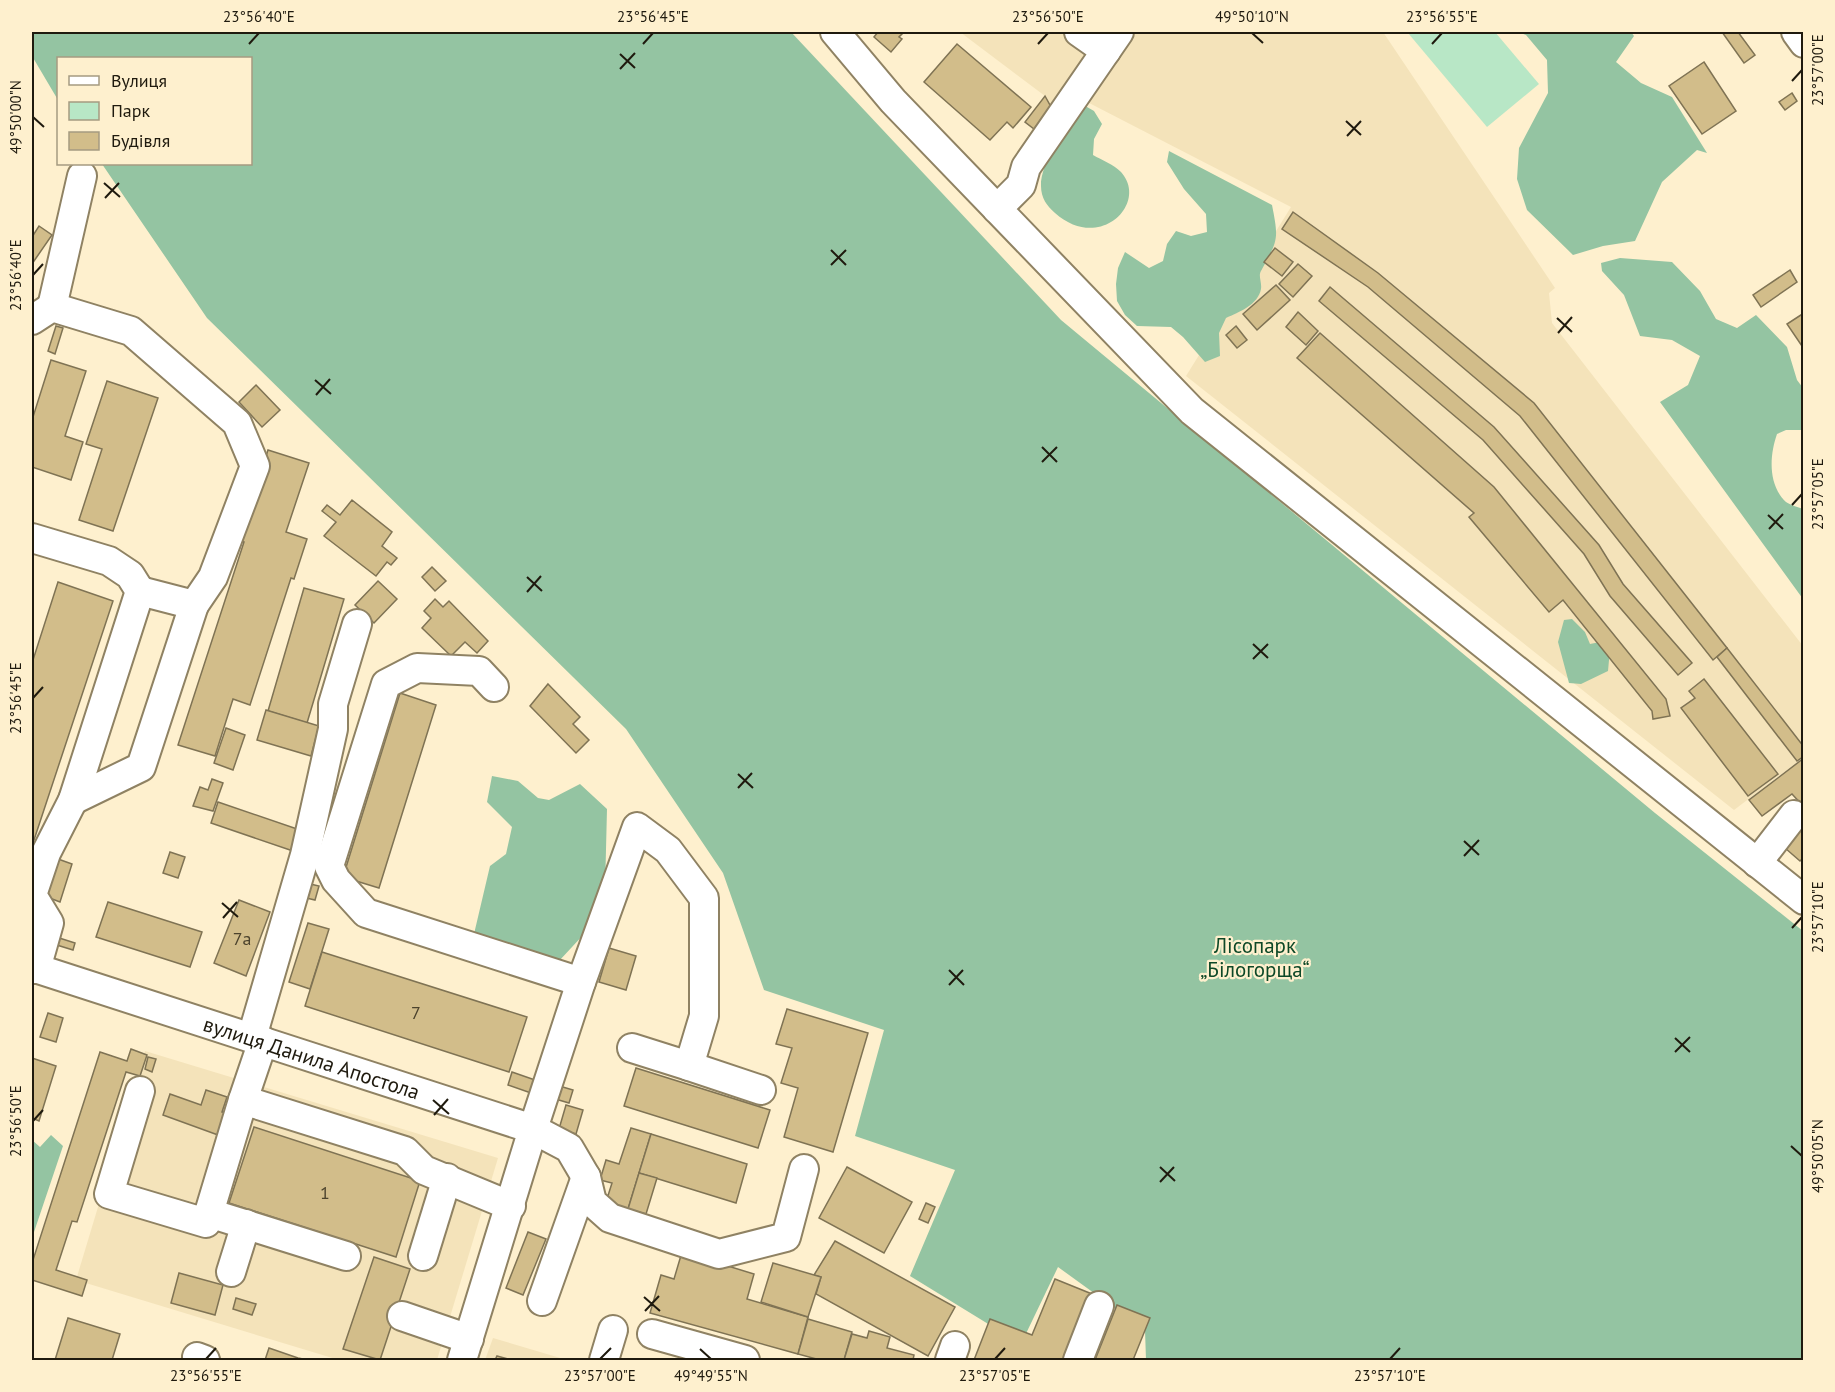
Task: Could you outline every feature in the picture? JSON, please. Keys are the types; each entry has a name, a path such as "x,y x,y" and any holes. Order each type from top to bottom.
{"street":[{"path":"835,32 893,101 1192,411 1803,900"},
{"path":"997,209 1021,185 1026,167 1112,41 1079,32"},
{"path":"1796,32 1803,43"},
{"path":"73,800 141,767 194,605 213,576 255,466 237,423 131,331 42,313 82,176"},
{"path":"32,538 109,561 130,575 140,591 194,605"},
{"path":"34,968 48,923 32,895 46,853 73,800 140,591"},
{"path":"141,1091 109,1194 206,1223 243,1100 305,855 333,729 333,704 357,624"},
{"path":"494,687 479,671 417,668 386,684 329,866 336,880 366,913 582,982"},
{"path":"1757,863 1794,816"},
{"path":"402,1316 466,1350 533,1130 637,827 668,850 704,898 704,1016 689,1066"},
{"name":"вулиця Данила Апостола","path":"34,968 533,1130 569,1148 586,1177 592,1202 610,1218 719,1254 786,1237 804,1169"},
{"path":"632,1048 761,1090"},
{"path":"243,1100 405,1151 424,1170 511,1206"},
{"path":"542,1301 586,1177"},
{"path":"423,1256 447,1178"},
{"path":"209,1213 346,1256"},
{"path":"231,1272 246,1224"},
{"path":"1078,1360 1099,1306"},
{"path":"604,1360 613,1330"},
{"path":"652,1334 745,1360"}],"shaded area":[{"path":"960,32 1383,32 1555,288 1549,293 1552,323 1803,646 1803,758 1734,810 1186,376 1291,207 1062,89 1051,107 1045,96"},
{"path":"145,1051 498,1158 437,1360 339,1360 76,1280"},
{"path":"493,1338 567,1360 485,1360"}],"green space":[{"name":"Лісопарк „Білогорща“","path":"32,32 791,32 1061,320 1655,813 1803,931 1803,1360 1146,1360 1145,1330 1058,1267 1021,1344 910,1276 955,1170 855,1136 884,1030 764,990 723,873 626,729 207,318 103,165 252,165 252,57 57,57 57,98 32,56"},
{"path":"1495,32 1539,84 1487,127 1408,33"},
{"path":"1518,32 1631,32 1634,36 1616,62 1641,83 1672,97 1707,153 1697,150 1662,182 1635,241 1603,246 1573,255 1527,210 1517,179 1519,148 1548,93 1547,60 1526,35"},
{"path":"1080,103 1094,111 1102,124 1094,139 1093,155 1121,172 1128,184 1129,197 1124,209 1115,219 1103,226 1088,228 1072,224 1055,213 1049,208 1041,190 1045,166"},
{"path":"1169,151 1272,205 1276,240 1260,273 1259,295 1252,304 1226,318 1219,333 1220,356 1205,362 1171,327 1137,326 1125,315 1117,301 1118,268 1125,252 1149,268 1163,261 1167,244 1176,231 1191,236 1207,232 1206,214 1184,189 1167,162"},
{"path":"1620,258 1672,262 1700,291 1716,319 1737,328 1756,315 1787,347 1797,380 1803,388 1803,432 1786,430 1777,434 1772,469 1780,495 1786,502 1803,509 1803,599 1660,402 1688,385 1700,356 1672,340 1640,336 1624,295 1602,271 1601,263"},
{"path":"1572,619 1585,632 1590,644 1600,642 1610,649 1608,671 1581,684 1569,683 1558,642 1564,620"},
{"path":"492,776 518,781 538,798 549,800 580,784 607,809 605,890 585,933 559,961 474,934 490,866 506,854 512,827 487,802"},
{"path":"51,1135 63,1146 32,1238 32,1140 40,1147"}],"building":[{"path":"878,32 904,32 899,37 902,39 891,52 874,37"},
{"path":"1722,32 1738,32 1755,55 1744,63"},
{"path":"957,44 1031,107 1013,128 1007,122 990,140 924,82"},
{"path":"1704,62 1736,111 1702,134 1669,86"},
{"path":"1792,93 1797,101 1785,110 1779,102"},
{"path":"1045,96 1051,107 1034,129 1025,122"},
{"path":"1293,212 1378,273 1534,403 1727,648 1713,660 1520,416 1368,287 1282,229"},
{"path":"39,226 52,235 34,261 32,259 32,237"},
{"path":"1275,248 1293,262 1282,276 1264,262"},
{"path":"1298,264 1312,276 1293,297 1279,284"},
{"path":"1790,270 1797,282 1761,307 1753,295"},
{"path":"1276,285 1290,300 1257,330 1243,314"},
{"path":"1330,287 1494,427 1599,545 1623,584 1692,663 1678,675 1610,596 1584,554 1483,440 1319,301"},
{"path":"1298,312 1318,331 1306,345 1286,327"},
{"path":"1804,313 1804,349 1787,324"},
{"path":"56,326 63,328 55,354 48,351"},
{"path":"1236,326 1247,340 1237,348 1226,335"},
{"path":"1320,333 1494,487 1666,699 1670,716 1653,719 1652,711 1563,600 1549,612 1469,517 1474,513 1297,358"},
{"path":"51,360 86,371 65,436 83,442 71,480 32,467 32,420"},
{"path":"107,381 158,398 113,531 79,520 102,449 86,444"},
{"path":"256,385 280,410 262,427 239,402"},
{"path":"268,450 309,463 286,532 307,539 294,579 291,578 250,705 233,699 215,756 178,745 244,542 239,540"},
{"path":"352,500 392,532 382,546 397,558 391,565 387,562 376,576 324,536 336,522 322,511 327,505 340,515"},
{"path":"432,567 446,581 435,591 422,577"},
{"path":"378,581 397,599 374,623 355,605"},
{"path":"58,582 113,601 32,846 32,663"},
{"path":"304,588 344,599 307,723 268,711"},
{"path":"435,599 443,607 449,601 488,641 477,653 465,642 451,656 422,628 431,618 424,611"},
{"path":"1727,648 1804,747 1804,756 1797,761 1717,657"},
{"path":"1704,679 1778,774 1748,796 1681,708 1695,698 1689,691"},
{"path":"548,684 580,717 573,724 589,740 576,753 530,706"},
{"path":"400,693 436,705 379,888 343,877"},
{"path":"266,710 319,726 311,756 257,740"},
{"path":"226,728 245,735 233,770 214,763"},
{"path":"1804,758 1804,807 1792,794 1762,816 1749,800"},
{"path":"212,779 223,783 213,811 193,806 200,787 208,790"},
{"path":"218,802 300,830 293,851 211,823"},
{"path":"1804,824 1804,857 1800,861 1785,848"},
{"path":"170,852 185,857 178,878 163,873"},
{"path":"58,859 72,864 60,902 47,897"},
{"path":"306,883 319,886 315,900 302,897"},
{"path":"239,900 270,912 246,976 214,963"},
{"path":"108,902 202,932 190,967 96,937"},
{"path":"308,923 329,929 310,989 289,982"},
{"path":"50,935 75,943 73,950 47,942"},
{"path":"609,948 636,956 626,990 599,982"},
{"path":"322,952 527,1017 509,1072 305,1006"},
{"path":"787,1009 868,1033 833,1152 784,1137 798,1088 781,1083 792,1048 776,1044"},
{"path":"48,1013 63,1018 56,1042 40,1037"},
{"path":"131,1049 147,1055 140,1076 126,1072 77,1222 72,1221 56,1270 87,1280 82,1296 32,1280 32,1263 100,1052 127,1061"},
{"path":"148,1057 156,1059 152,1072 145,1069"},
{"path":"32,1058 56,1066 39,1121 32,1118"},
{"path":"636,1068 770,1110 758,1148 624,1106"},
{"path":"512,1072 535,1080 531,1093 508,1085"},
{"path":"556,1085 573,1090 569,1103 552,1098"},
{"path":"206,1090 227,1097 222,1112 226,1113 218,1135 163,1115 170,1094 201,1105"},
{"path":"566,1105 583,1110 576,1134 559,1129"},
{"path":"254,1127 420,1181 396,1257 229,1203"},
{"path":"631,1128 651,1134 628,1209 606,1202 612,1183 600,1180 606,1160 619,1164"},
{"path":"651,1134 747,1164 736,1203 639,1173"},
{"path":"847,1167 912,1202 884,1253 819,1218"},
{"path":"639,1173 657,1178 646,1214 628,1209"},
{"path":"926,1203 935,1207 928,1223 919,1219"},
{"path":"528,1232 546,1239 523,1295 506,1288"},
{"path":"835,1241 955,1307 928,1356 816,1294 821,1277 814,1275"},
{"path":"682,1252 754,1274 747,1299 808,1317 798,1354 650,1313 661,1275 674,1279"},
{"path":"374,1257 410,1269 380,1360 343,1349"},
{"path":"773,1263 821,1277 808,1317 761,1302"},
{"path":"179,1273 223,1285 215,1315 171,1303"},
{"path":"1055,1279 1092,1294 1064,1360 974,1360 990,1319 1032,1335"},
{"path":"236,1298 256,1304 252,1315 233,1309"},
{"path":"1117,1305 1150,1318 1133,1360 1095,1360"},
{"path":"68,1318 120,1334 112,1360 55,1360"},
{"path":"808,1319 852,1332 844,1360 820,1360 798,1354"},
{"path":"869,1331 890,1337 887,1348 914,1355 913,1360 844,1360 852,1334 867,1338"},
{"path":"269,1348 298,1358 308,1360 265,1360"},
{"path":"497,1356 512,1360 495,1360"}]}
